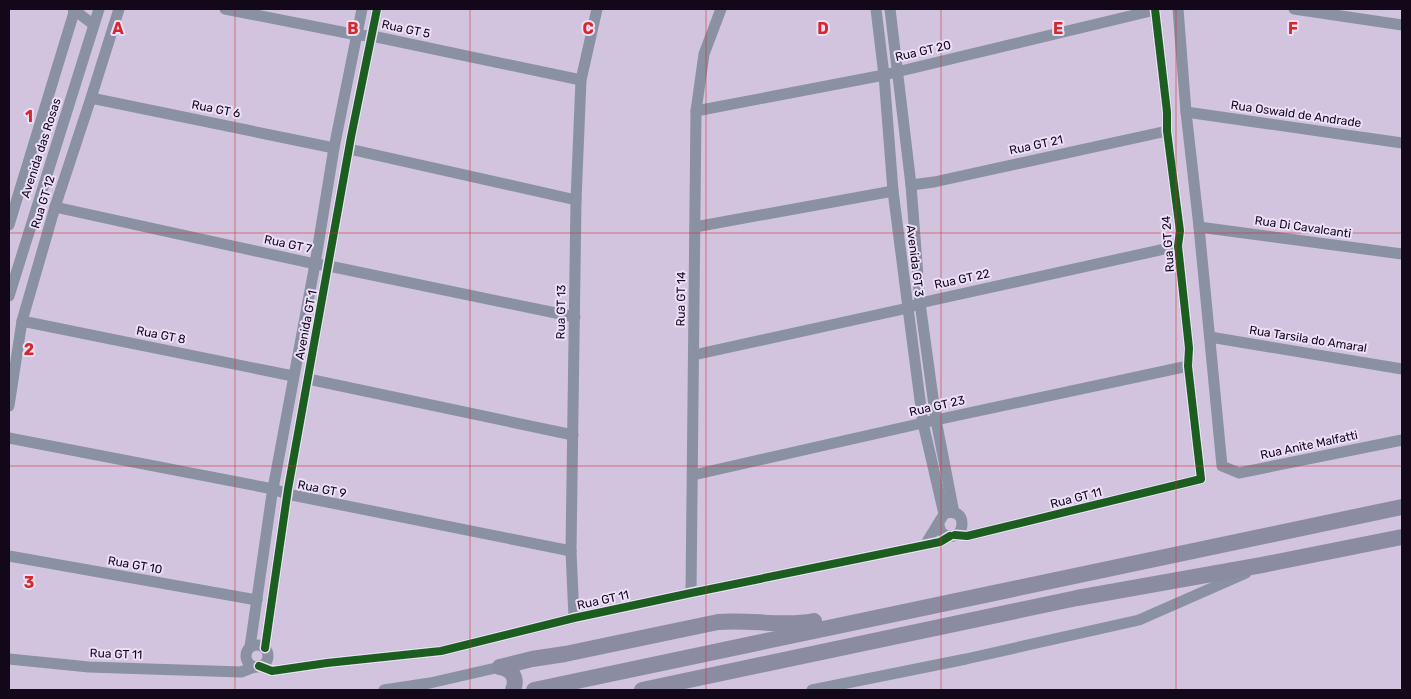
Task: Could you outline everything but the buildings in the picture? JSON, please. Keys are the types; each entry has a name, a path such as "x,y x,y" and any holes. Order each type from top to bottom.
{"highway":[{"path":"534,690 1402,507"},
{"path":"642,690 1077,598 1262,565 1402,537"},
{"path":"500,667 718,622 740,621 782,624 824,621 848,624"},
{"path":"500,667 508,670 514,677 514,690"}],"street":[{"name":"Avenida das Rosas","path":"9,225 74,9"},
{"path":"74,9 94,25"},
{"name":"Avenida das Rosas","path":"9,296 99,9"},
{"name":"Rua GT 12","path":"9,406 22,321 55,207 92,98 119,9"},
{"name":"Rua GT 5","path":"225,9 356,35 372,36 581,80"},
{"name":"Avenida GT 1","path":"250,647 273,489 315,264 334,148 362,9"},
{"name":"Avenida GT 1","path":"266,652 287,494 349,149 378,9"},
{"name":"Rua GT 13","path":"574,618 571,551 576,200 581,80 597,9"},
{"name":"Rua GT 14","path":"692,593 696,111 704,54 721,9"},
{"name":"Avenida GT 3","path":"876,9 884,75 892,192 923,423 946,517"},
{"name":"Avenida GT 3","path":"890,9 912,185 920,303 936,420 946,517"},
{"path":"1178,9 1186,112 1210,337"},
{"path":"1294,9 1402,25"},
{"name":"Rua GT 20","path":"696,111 884,75 1155,10"},
{"name":"Rua GT 24","path":"1155,10 1167,112 1167,131 1180,231 1178,246 1189,348 1188,366 1201,479"},
{"name":"Rua GT 6","path":"92,98 334,148"},
{"name":"Rua Oswald de Andrade","path":"1186,112 1402,143"},
{"name":"Rua GT 21","path":"912,185 944,180 1167,131"},
{"path":"349,149 576,200"},
{"path":"696,227 892,192"},
{"name":"Rua GT 7","path":"55,207 315,264 575,317"},
{"name":"Rua Di Cavalcanti","path":"1199,227 1402,254"},
{"name":"Rua GT 22","path":"694,355 1178,246"},
{"name":"Rua GT 8","path":"22,321 294,376"},
{"name":"Rua Tarsila do Amaral","path":"1210,337 1402,369"},
{"name":"Rua Anite Malfatti","path":"1210,337 1222,466 1239,473 1402,440"},
{"name":"Rua GT 23","path":"693,475 1188,366"},
{"path":"308,379 572,435"},
{"name":"Rua GT 9","path":"9,438 273,489 287,494 571,551"},
{"name":"Rua GT 11","path":"9,660 89,667 241,672 253,664 272,670 441,651 574,618 940,542 952,536 967,536 1201,479"},
{"path":"946,517 942,532 952,536 960,532 962,522"},
{"path":"946,517 961,518 962,522 984,532"},
{"path":"925,545 946,517"},
{"name":"Rua GT 10","path":"9,556 257,600"},
{"path":"812,690 966,659 1140,620 1262,565"},
{"path":"266,652 267,660 264,664 253,664 247,650 258,644 288,668"},
{"path":"384,690 430,683 500,667"}],"cycle path":[{"path":"265,648 288,489 351,137 377,9"},
{"path":"955,535 967,536 1201,479 1188,366 1189,348 1178,246 1180,231 1167,131 1167,112 1155,9"},
{"path":"259,666 272,671 441,651 574,618 940,542 950,536"}]}
